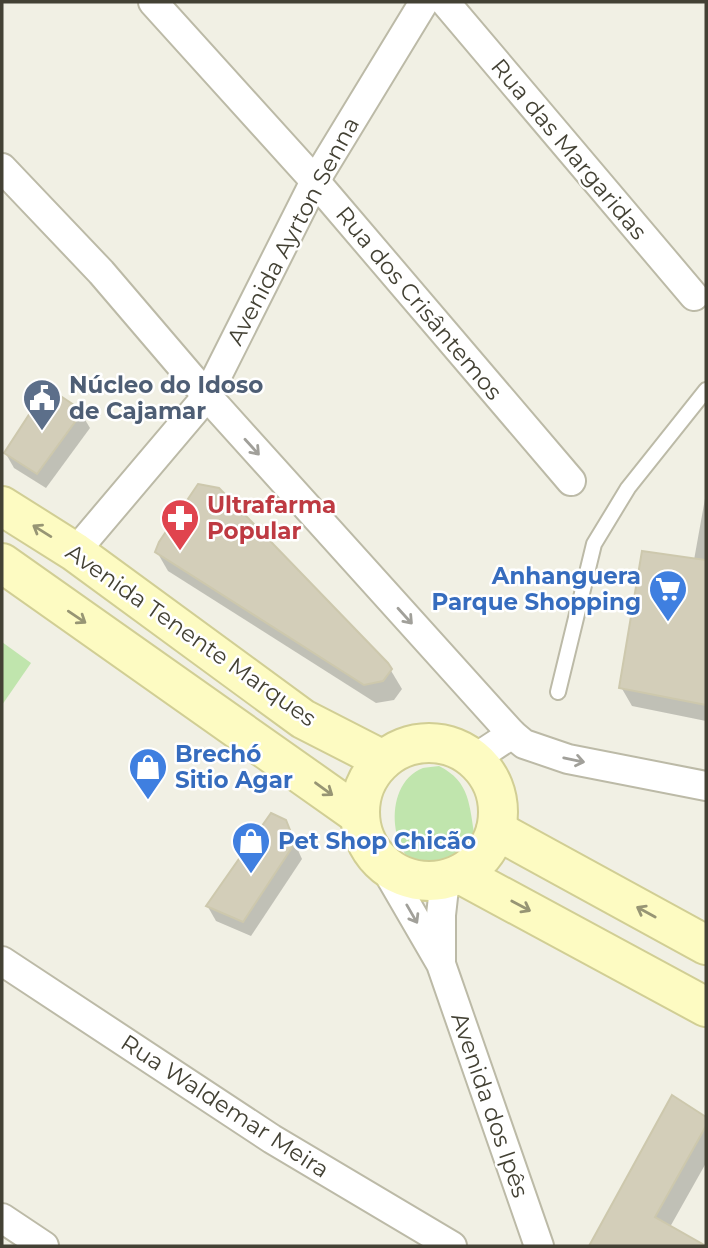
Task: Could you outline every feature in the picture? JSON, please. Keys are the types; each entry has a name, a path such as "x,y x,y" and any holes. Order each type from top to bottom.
{"main road":[{"name":"Avenida Tenente Marques","path":"2,506 75,552 303,719 383,760"},
{"path":"2,563 359,815"},
{"path":"418,743 438,743 457,748 474,759 487,774 495,791 498,811 496,830 489,848 477,863 453,876 428,881 412,879 383,864 366,842 359,815 362,794 369,775 383,760 399,749 418,743"},
{"path":"496,830 706,945"},
{"path":"453,876 706,1007"}],"street":[{"name":"Rua dos Crisântemos","path":"153,2 315,181 570,481"},
{"name":"Avenida Ayrton Senna","path":"75,552 207,397 315,181 424,2"},
{"name":"Rua das Margaridas","path":"445,2 694,296"},
{"path":"2,168 101,272 207,397 512,734 524,744 568,759 706,786"},
{"path":"474,759 512,734"},
{"name":"Avenida dos Ipês","path":"383,864 441,964 538,1246"},
{"name":"Avenida dos Ipês","path":"441,964 441,915 453,876"},
{"name":"Rua Waldemar Meira","path":"2,961 272,1139 452,1246"},
{"path":"2,1218 44,1246"}],"lane":[{"path":"558,692 594,544 628,488 706,390"}],"green space":[{"path":"2,642 31,663 2,705"},
{"path":"439,766 463,787 475,838 456,861 426,868 412,862 402,849 396,832 395,813 399,794 408,778 423,768"}],"building":[{"name":"Núcleo do Idoso de Cajamar","path":"47,387 83,411 37,474 4,453"},
{"path":"198,484 219,488 388,663 392,669 383,681 364,685 155,552"},
{"name":"Anhanguera Parque Shopping","path":"642,551 706,560 706,705 619,688"},
{"name":"Pet Shop Chicão","path":"271,813 286,820 295,843 243,922 206,906"},
{"path":"672,1095 706,1117 706,1126 655,1217 706,1246 589,1246"}],"place":[{"name":"Núcleo do Idoso de Cajamar","path":"42,432"},
{"name":"Ultrafarma Popular","path":"180,552"},
{"name":"Anhanguera Parque Shopping","path":"668,623"},
{"name":"Brechó Sitio Agar","path":"148,801"},
{"name":"Pet Shop Chicão","path":"251,875"}]}
